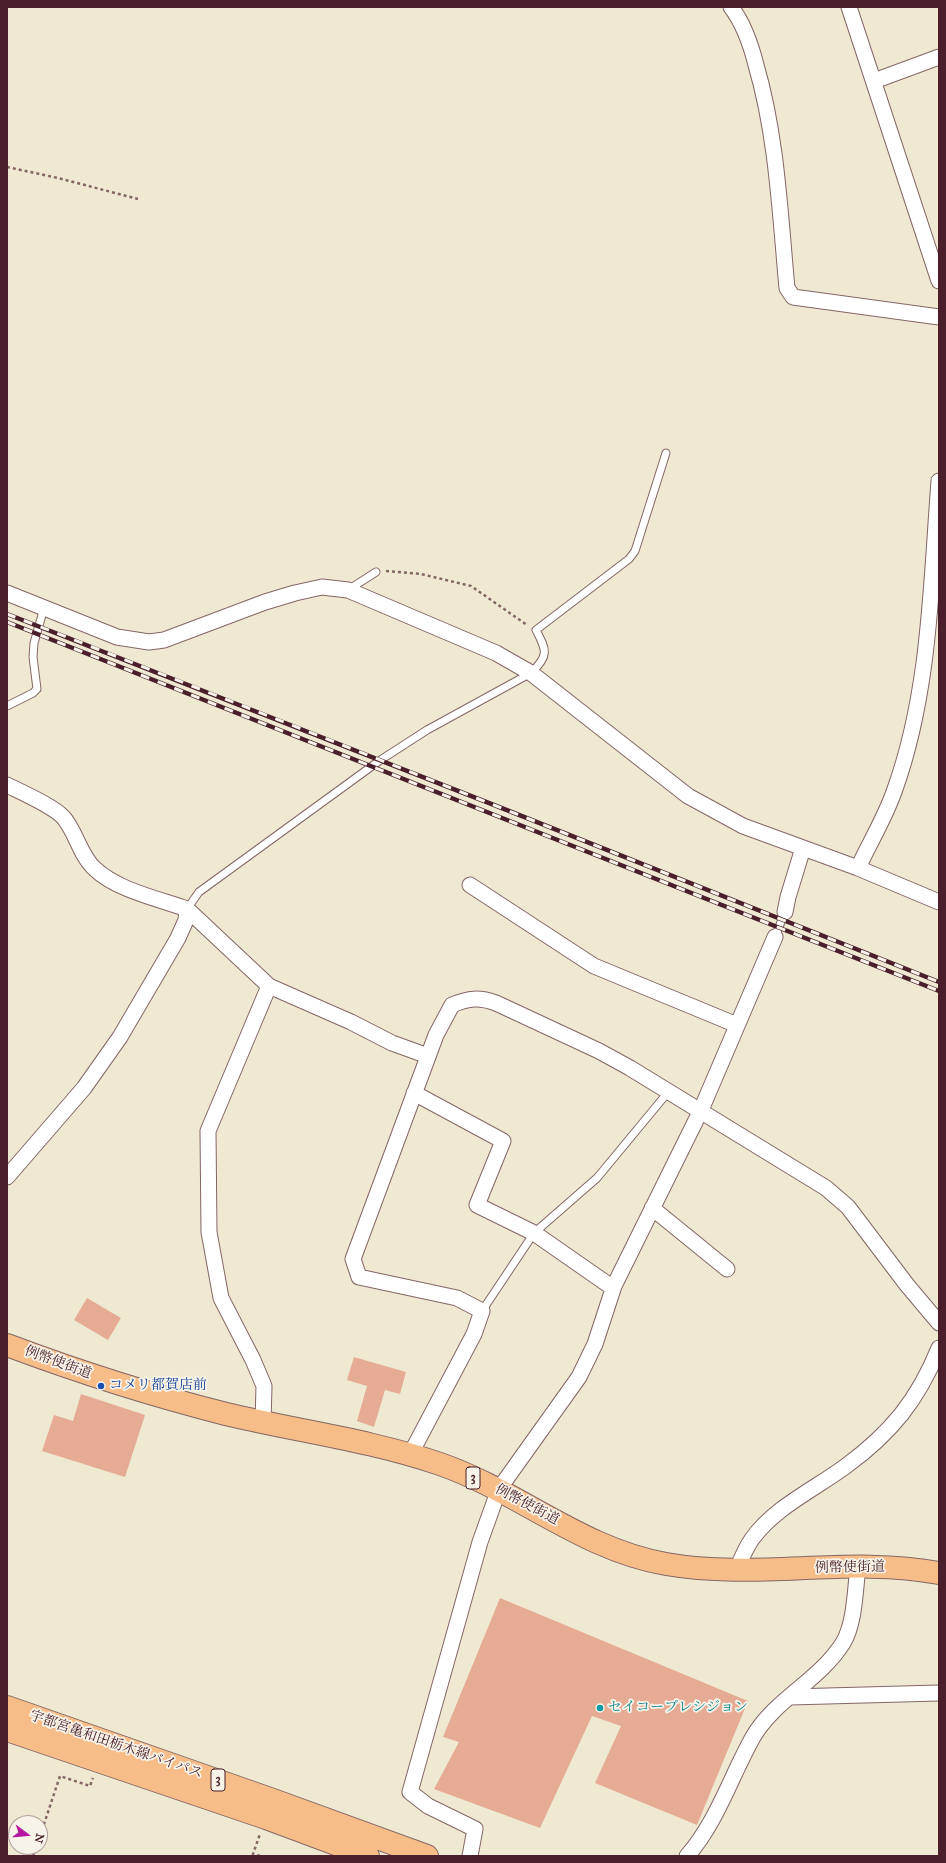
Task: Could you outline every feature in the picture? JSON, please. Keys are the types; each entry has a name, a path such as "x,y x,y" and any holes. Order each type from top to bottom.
{"main road":[{"name":"例幣使街道","path":"7,1345 99,1378 226,1414 340,1437 410,1455 441,1465 499,1489 604,1546 633,1556 664,1564 699,1569 736,1571 858,1567 938,1570"},
{"name":"宇都宮亀和田栃木線バイパス","path":"7,1707 259,1794 427,1856"},
{"name":"宇都宮亀和田栃木線バイパス","path":"7,1730 99,1760 368,1856"}],"street":[{"path":"731,7 736,14 750,44 765,96 772,134 787,288 793,297 939,317"},
{"path":"849,7 939,281"},
{"path":"874,81 939,57"},
{"path":"858,868 895,789 916,716 936,566 939,481"},
{"path":"7,593 117,637 149,642 164,640 295,592 322,587 348,590 496,653 531,673 688,796 743,826 858,868 939,902"},
{"path":"7,785 35,799 63,817 89,862 102,875 124,886 187,908 269,986 352,1022 392,1043 428,1056"},
{"path":"785,912 803,848"},
{"path":"470,885 594,966 737,1025"},
{"path":"7,1178 84,1088 120,1037 178,938 186,920 187,908"},
{"path":"470,1856 475,1829 428,1806 410,1792 480,1542 499,1489 579,1377 595,1344 613,1288 701,1110 775,937"},
{"path":"263,1422 264,1386 253,1360 221,1298 209,1232 208,1130 269,986"},
{"path":"410,1455 474,1334 482,1311 457,1298 359,1276 354,1259 436,1035 452,1005 463,1000 482,998 529,1017 599,1051 670,1091 826,1188 848,1207 907,1285 939,1323"},
{"path":"414,1093 503,1141 477,1205 534,1233 613,1288"},
{"path":"652,1208 727,1269"},
{"path":"736,1571 743,1554 753,1538 775,1515 846,1466 882,1437 909,1407 929,1374 939,1348"},
{"path":"687,1856 713,1816 754,1736 770,1715 821,1671 843,1643 852,1615 858,1567"},
{"path":"790,1697 939,1693"}],"lane":[{"path":"187,908 199,892 379,761 427,730 531,673 538,666 545,653 544,644 536,630 629,558 635,551 666,453"},
{"path":"348,590 376,572"},
{"path":"7,706 33,693 37,688 33,657 34,642 44,608"},
{"path":"775,937 785,912"},
{"path":"482,1311 534,1233 597,1178 670,1091"}],"path":[{"path":"7,167 58,178 138,199"},
{"path":"376,572 421,574 471,586 536,630"},
{"path":"47,1815 60,1776 90,1786 99,1760"}],"building":[{"path":"87,1298 121,1318 108,1340 74,1320"},
{"path":"354,1357 406,1372 400,1394 385,1390 374,1427 357,1421 367,1386 347,1380"},
{"path":"81,1394 145,1415 125,1477 42,1451 54,1415 73,1421"},
{"name":"セイコープレシジョン","path":"500,1598 748,1701 697,1825 595,1783 621,1726 592,1716 540,1828 434,1789 459,1742 443,1737"}],"railway":[{"path":"7,614 939,982"},
{"path":"7,622 939,991"}],"place":[{"name":"コメリ都賀店前","path":"101,1386"},
{"name":"セイコープレシジョン","path":"600,1708"}]}
